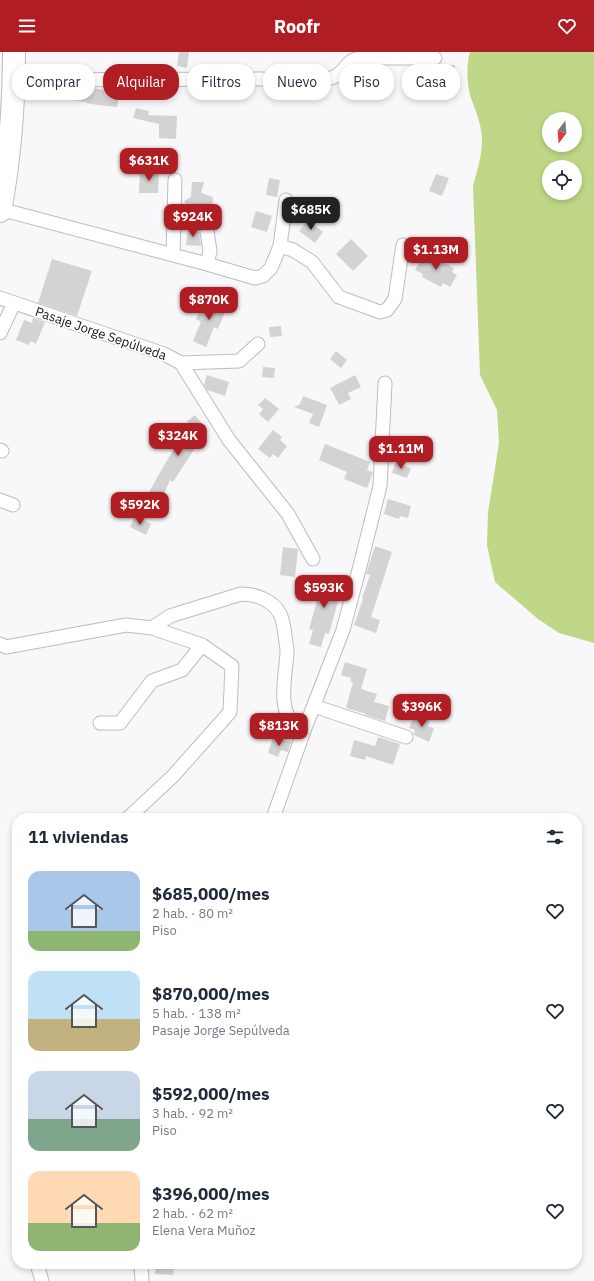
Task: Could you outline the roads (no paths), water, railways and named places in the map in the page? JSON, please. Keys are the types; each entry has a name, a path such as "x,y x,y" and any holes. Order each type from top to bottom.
{"highway":[{"path":"14,52 14,64"},
{"path":"0,210 10,145 13,100"}],"street":[{"path":"95,80 321,80 329,79 339,74 348,63 360,58 435,58"},
{"path":"174,254 175,180"},
{"path":"0,210 174,254 254,278 268,272 271,268 280,246 286,200"},
{"path":"174,218 206,225 210,251 207,264"},
{"path":"280,246 293,250 312,262 339,297 380,312 387,310 395,299 403,245"},
{"name":"Pasaje Jorge Sepúlveda","path":"0,298 164,354 181,363 229,440 288,514 313,559"},
{"path":"0,333 14,303"},
{"path":"181,363 239,361 258,344"},
{"path":"276,813 305,728 343,630 360,566 380,486 385,384"},
{"path":"0,500 13,505"},
{"path":"152,628 170,616 241,594 250,594 273,604 280,613 287,649 283,696 287,714 295,724 305,728"},
{"path":"0,644 6,648 126,625 152,628 202,644 232,666 230,712 173,776 133,813"},
{"path":"100,723 120,723 152,681 182,670 202,644"},
{"path":"314,706 406,737"},
{"path":"38,1269 42,1281"},
{"path":"141,1269 142,1281"}]}
